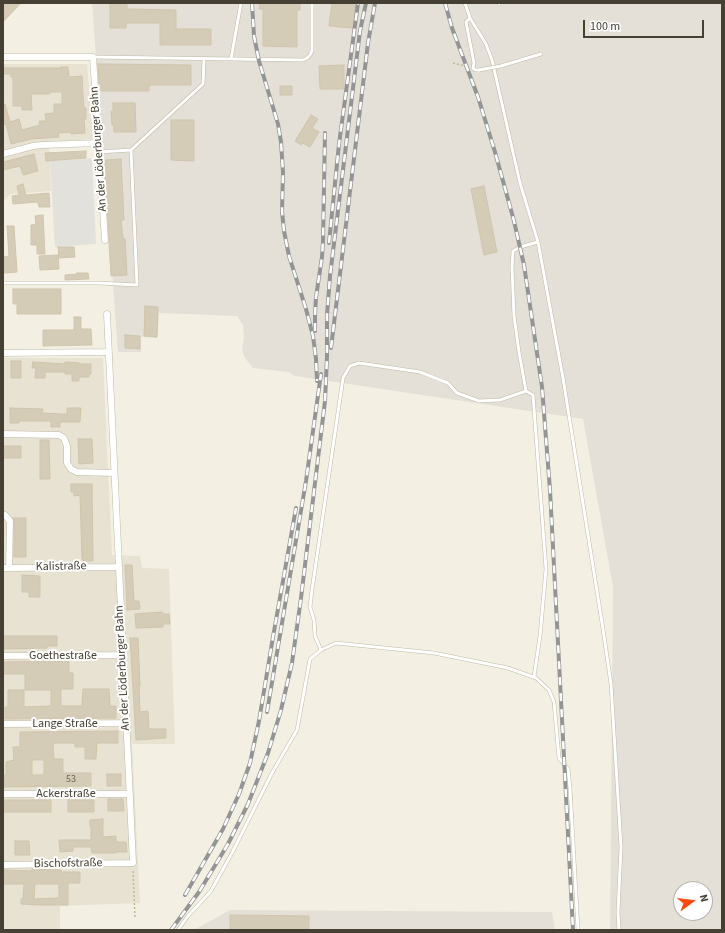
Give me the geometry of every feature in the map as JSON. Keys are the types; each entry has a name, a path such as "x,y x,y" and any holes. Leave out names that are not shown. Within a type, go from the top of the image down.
{"street":[{"path":"3,57 93,58"},
{"name":"An der Löderburger Bahn","path":"93,58 105,240"},
{"path":"3,154 33,146 99,143"},
{"name":"An der Löderburger Bahn","path":"107,314 133,863"},
{"path":"3,353 108,352"},
{"path":"3,434 59,435 64,438 67,446 67,463 71,469 77,472 114,473"},
{"path":"3,515 5,515 10,521 6,568"},
{"name":"Kalistraße","path":"6,568 118,567"},
{"name":"Goethestraße","path":"3,656 123,655"},
{"name":"Lange Straße","path":"3,724 126,723"},
{"name":"Ackerstraße","path":"3,794 130,794"},
{"name":"Bischofstraße","path":"3,865 133,863"}],"lane":[{"path":"231,59 241,3"},
{"path":"93,58 303,60 310,55 312,51 312,3"},
{"path":"465,3 470,18 486,44 492,60 520,183 538,242 564,378 611,684 621,847 618,912 620,930"},
{"path":"470,18 466,22 474,63 473,68 475,70 501,66 541,54"},
{"path":"99,152 131,150 203,84 204,59"},
{"path":"3,283 90,283 137,285 131,150"},
{"path":"526,391 514,316 512,267 513,251 520,247 538,242"},
{"path":"321,650 315,636 314,620 310,607 343,378 350,366 359,364 420,372 448,383 457,393 479,401 500,400 526,391 533,395 546,569 540,636 534,677"},
{"path":"178,930 188,916 211,891 232,853 272,773 297,730 310,659 321,650 336,643 434,653 508,668 536,678 549,690 554,702 560,758 568,769 578,930"}],"path":[{"path":"453,63 473,68"},
{"path":"133,863 135,917"}],"shaded area":[{"path":"92,3 722,3 722,930 610,930 613,587 583,419 295,376 288,372 253,368 245,358 242,350 244,337 243,325 237,316 159,313 157,338 141,337 141,352 118,352"},
{"path":"3,64 87,64 93,139 49,142 51,191 11,194 3,201"},
{"path":"92,158 96,244 55,247 50,161"},
{"path":"3,306 4,358 103,358 112,555 140,556 142,568 169,569 175,744 132,744 140,903 60,906 60,930 3,930"},
{"path":"230,910 552,912 555,930 194,930"}],"building":[{"path":"3,3 21,3 3,22"},
{"path":"110,3 127,3 127,9 176,10 176,29 211,29 211,45 160,45 160,23 126,23 126,28 110,28"},
{"path":"260,3 300,3 300,10 297,10 297,47 263,46 263,9 259,9"},
{"path":"332,3 356,3 353,28 329,26"},
{"path":"98,64 191,65 191,85 149,85 149,91 101,91 101,84 99,84"},
{"path":"344,65 344,89 320,89 319,66"},
{"path":"68,67 69,77 82,76 84,108 86,108 86,119 84,119 85,133 58,133 59,137 32,139 11,144 6,124 3,125 3,104 5,104 10,122 19,119 22,130 40,125 39,121 46,121 45,114 54,113 54,104 62,104 62,92 50,92 50,94 31,94 32,110 22,110 22,106 13,106 13,77 11,77 11,74 3,74 3,68"},
{"path":"280,86 292,86 292,95 280,95"},
{"path":"113,103 135,103 136,132 114,132 111,111 113,111"},
{"path":"311,115 318,119 312,128 319,132 310,147 303,143 301,145 295,141"},
{"path":"171,120 194,120 194,161 171,160"},
{"path":"86,151 86,158 46,161 45,153"},
{"path":"34,154 38,171 23,175 20,166 3,170 3,162"},
{"path":"121,159 124,220 121,220 123,239 125,239 127,275 111,276 105,160"},
{"path":"23,184 26,195 49,193 50,207 39,207 38,202 13,204 12,196 19,195 17,186"},
{"path":"484,186 497,252 484,255 471,189"},
{"path":"43,215 45,254 37,254 37,245 31,245 31,225 36,224 35,216"},
{"path":"7,226 14,226 17,272 4,273 3,257 9,256"},
{"path":"58,247 74,247 75,257 59,258"},
{"path":"58,255 59,269 40,270 39,256"},
{"path":"88,273 89,279 65,280 65,275"},
{"path":"13,289 61,289 61,314 17,314 17,304 13,304"},
{"path":"145,306 158,307 157,337 144,336"},
{"path":"74,317 81,317 81,329 91,329 92,345 43,346 43,330 74,330"},
{"path":"125,335 140,336 140,349 125,348"},
{"path":"11,361 21,361 21,378 11,378"},
{"path":"33,362 91,364 91,374 89,374 89,377 79,377 79,381 72,381 72,374 65,374 65,372 45,372 45,378 35,378 36,368 32,368"},
{"path":"10,408 43,409 42,413 67,414 67,408 81,408 80,422 60,422 60,427 51,427 51,421 19,421 19,423 10,423"},
{"path":"78,439 92,439 93,463 79,464"},
{"path":"40,440 49,440 50,479 40,479"},
{"path":"3,446 21,446 21,458 3,458"},
{"path":"71,484 92,484 93,561 83,561 82,559 80,495 74,496 74,492 71,492"},
{"path":"13,518 26,518 26,557 14,557"},
{"path":"125,565 132,565 134,601 139,601 140,609 127,610"},
{"path":"22,575 40,576 40,597 29,597 29,592 22,592"},
{"path":"162,612 163,614 169,614 170,624 163,624 163,627 136,628 135,614"},
{"path":"3,636 57,636 57,646 47,646 47,648 3,649"},
{"path":"130,638 138,638 140,712 148,711 149,729 166,729 166,738 136,740"},
{"path":"69,661 69,673 73,673 73,689 61,689 61,706 82,706 83,689 109,689 110,706 116,706 116,718 5,719 5,707 8,707 8,690 24,690 24,707 51,706 51,690 25,690 25,674 3,674 3,662"},
{"path":"118,731 118,743 97,743 96,759 85,759 85,747 75,747 75,743 53,743 54,759 63,759 63,773 91,773 91,786 3,787 3,775 6,775 6,762 14,760 13,747 20,747 20,732","holes":["32,760 44,760 44,775 32,775"]},
{"path":"107,774 121,774 121,786 107,786"},
{"path":"108,799 123,799 124,811 108,811"},
{"path":"3,800 51,800 51,812 3,812"},
{"path":"68,800 94,800 94,812 68,812"},
{"path":"103,819 103,837 116,836 116,842 126,842 127,852 92,853 91,847 73,847 73,851 60,852 59,840 91,840 90,820"},
{"path":"15,841 29,841 30,855 15,855"},
{"path":"32,869 80,872 80,883 68,883 68,905 21,904 21,899 23,899 24,884 3,884 3,870 32,871","holes":["35,884 59,884 59,898 34,899"]},
{"path":"230,915 309,916 309,930 230,930"}],"railway":[{"path":"252,3 254,36 259,61 278,124 281,142 283,172 282,211 284,231 289,256 313,336 317,381"},
{"path":"329,243 339,144 358,3"},
{"path":"171,930 199,892 228,844 248,804 268,753 281,710 292,663 325,401 327,315 330,276 360,31 366,3"},
{"path":"331,348 368,43 375,3"},
{"path":"445,3 452,28 478,97 514,221 524,265 542,387 550,490 573,930"},
{"path":"315,331 316,297 323,241 325,133"},
{"path":"267,712 306,481 321,374"},
{"path":"185,895 223,829 239,794 250,763 259,721 296,508"}]}
